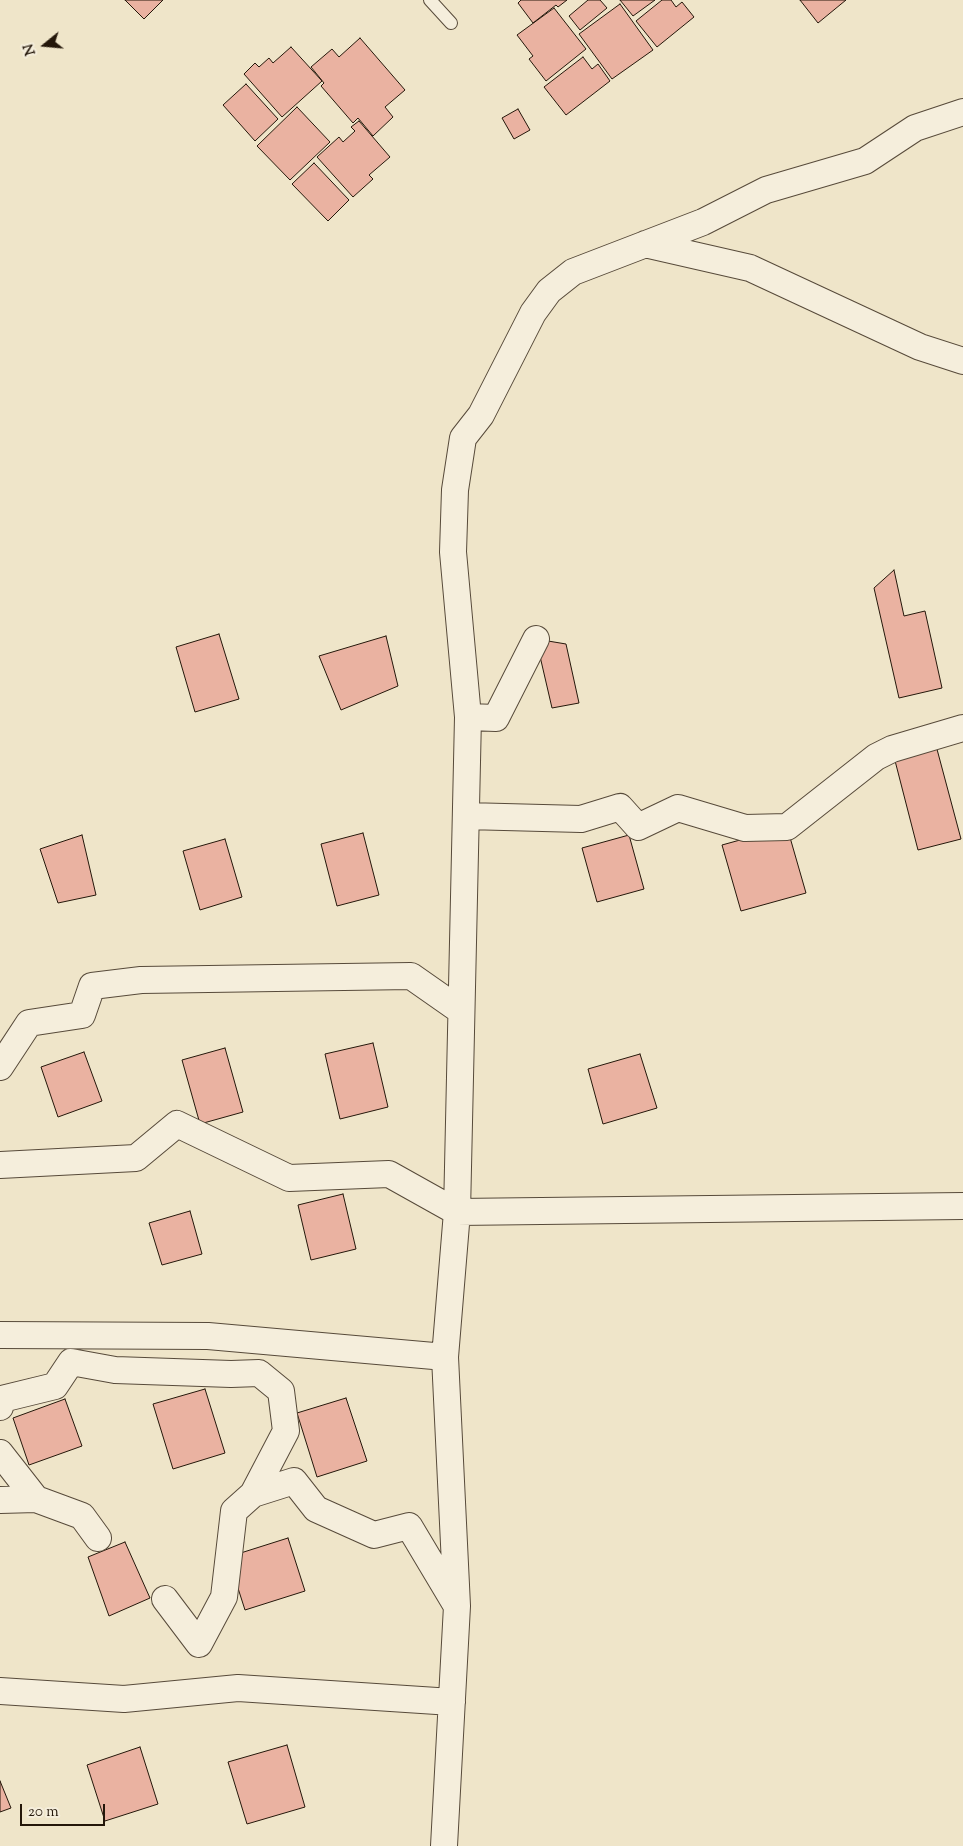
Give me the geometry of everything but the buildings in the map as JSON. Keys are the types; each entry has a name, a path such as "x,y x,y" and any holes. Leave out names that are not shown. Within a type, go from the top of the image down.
{"street":[{"path":"444,1846 457,1606 444,1357 457,1212 466,816 468,717 453,552 455,490 463,438 481,415 533,313 549,291 573,272 703,222 766,190 865,161 915,128 963,112"},
{"path":"645,244 750,268 920,347 963,361"},
{"path":"468,717 496,718 536,639"},
{"path":"466,816 581,818 620,806 638,827 678,808 745,828 787,827 876,757 892,749 963,728"},
{"path":"0,1066 29,1023 82,1015 92,986 141,980 411,976 461,1011"},
{"path":"0,1165 136,1158 177,1124 288,1178 388,1174 457,1212 963,1206"},
{"path":"0,1335 208,1336 444,1357"},
{"path":"0,1407 2,1399 55,1386 71,1362 115,1370 231,1374 259,1373 281,1391 286,1431 253,1494 234,1511 224,1597 199,1644 165,1598"},
{"path":"0,1453 36,1499"},
{"path":"253,1494 294,1481 316,1509 374,1535 409,1526 457,1606"},
{"path":"0,1500 36,1499 82,1516 98,1538"},
{"path":"0,1691 124,1699 238,1688 452,1702"}],"lane":[{"path":"430,0 450,23"}]}
